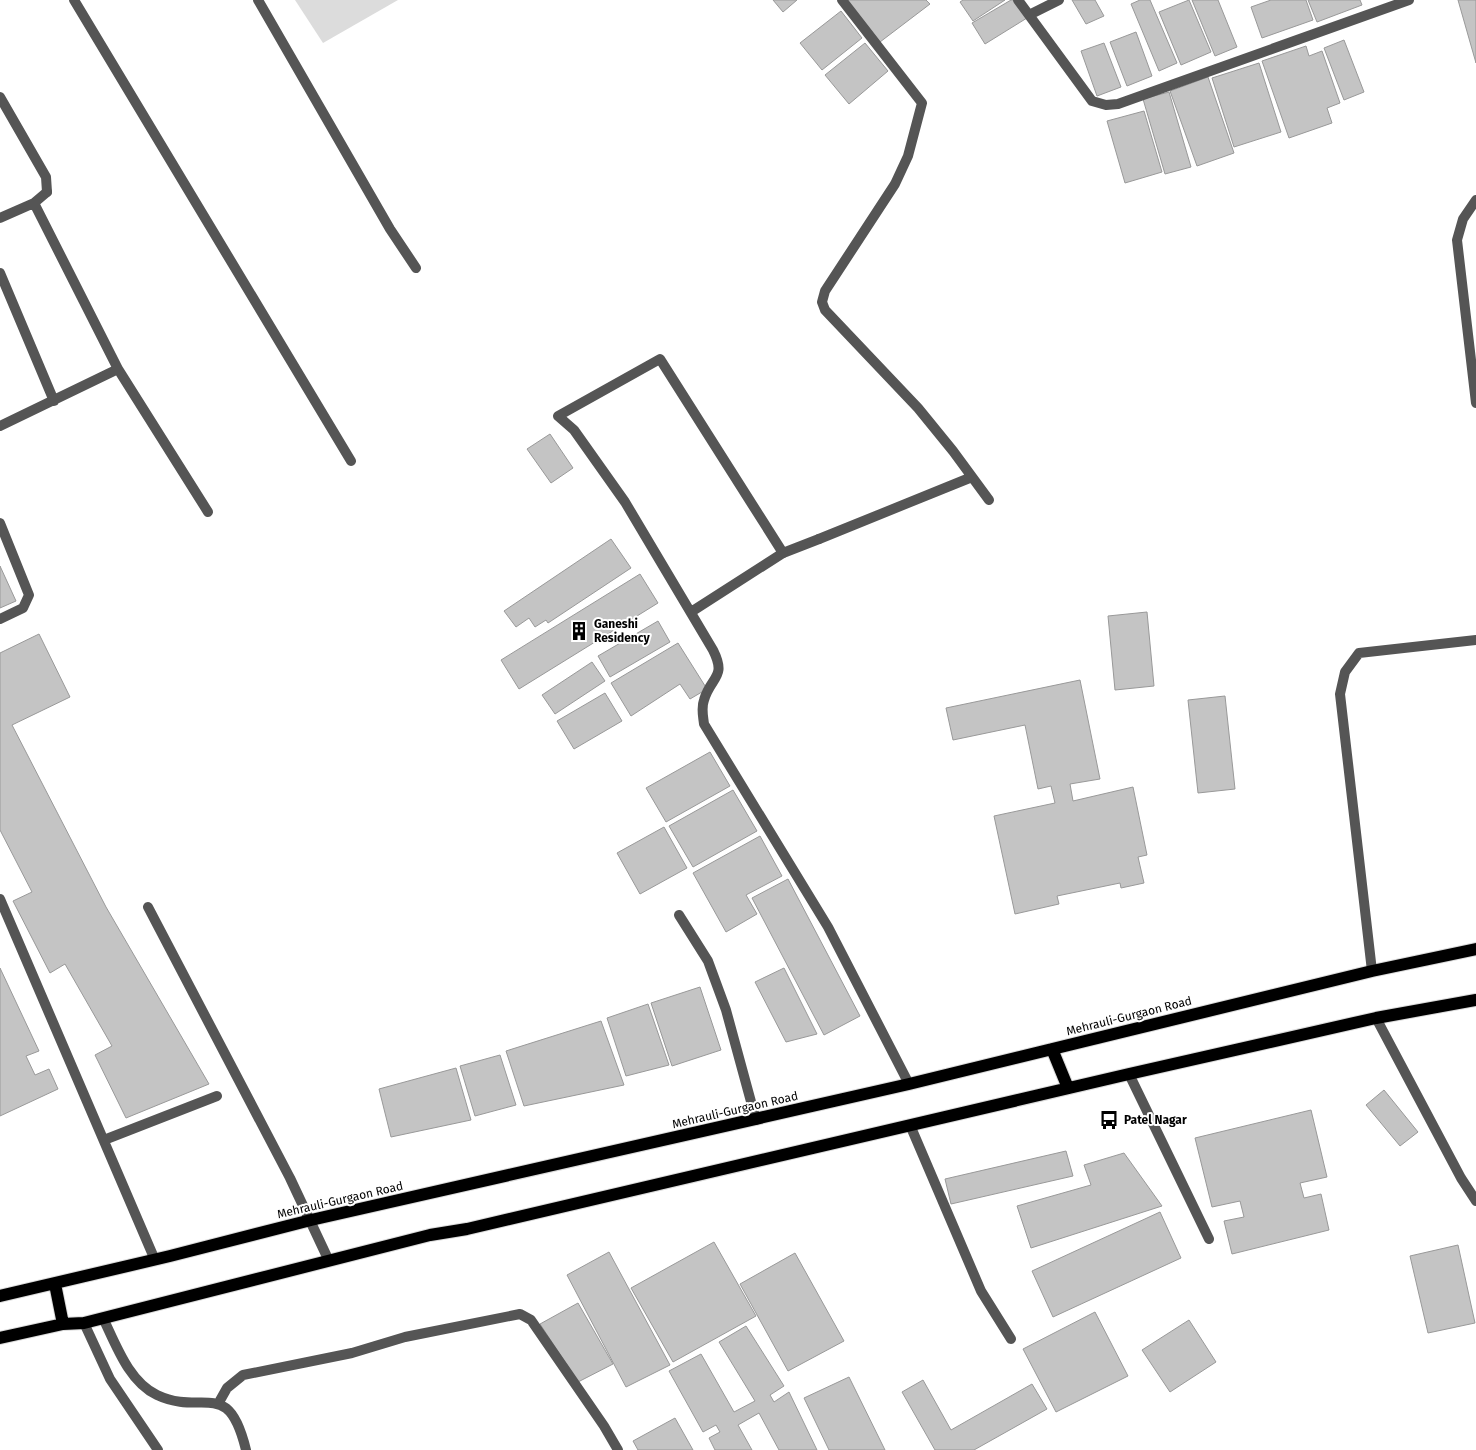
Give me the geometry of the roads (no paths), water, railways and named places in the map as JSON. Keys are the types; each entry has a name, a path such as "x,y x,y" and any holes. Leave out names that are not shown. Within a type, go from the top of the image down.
{"main road":[{"name":"Mehrauli-Gurgaon Road","path":"0,1296 156,1260 311,1220 756,1120 1372,971 1476,949"},
{"path":"0,1338 63,1324 84,1323 430,1235 467,1230 1129,1074 1376,1018 1476,1000"},
{"path":"1052,1049 1068,1088"},
{"path":"55,1284 63,1324"}],"street":[{"path":"74,0 351,461"},
{"path":"258,0 390,229 416,268"},
{"path":"842,0 922,103 908,156 895,184 825,292 822,302 825,310 918,408 989,500"},
{"path":"1018,0 1092,101 1106,105 1118,104 1409,0"},
{"path":"1029,15 1059,0"},
{"path":"0,97 46,177 47,192 34,203 0,218"},
{"path":"1476,200 1462,219 1457,240 1476,403"},
{"path":"34,203 118,369 208,512"},
{"path":"0,273 54,401"},
{"path":"783,553 660,359 558,416 574,430 626,502 720,663 718,676 704,698 702,710 704,724 828,927 909,1084"},
{"path":"0,426 118,369"},
{"path":"691,612 783,553 972,477"},
{"path":"0,523 29,595 23,608 0,618"},
{"path":"1372,971 1340,694 1345,672 1359,653 1476,640"},
{"path":"0,898 156,1260"},
{"path":"148,907 311,1220 329,1261"},
{"path":"679,915 708,961 726,1010 756,1120"},
{"path":"1376,1018 1461,1178 1476,1201"},
{"path":"1129,1074 1209,1238"},
{"path":"104,1140 217,1096"},
{"path":"910,1125 981,1291 1011,1339"},
{"path":"218,1404 227,1388 243,1375 352,1354 405,1337 520,1314 531,1320 604,1426 618,1450"},
{"path":"103,1318 120,1355 143,1386 157,1395 174,1400 218,1404 234,1415 246,1450"},
{"path":"84,1323 110,1379 158,1450"}],"place":[{"name":"Ganeshi Residency","path":"579,631"},
{"name":"Patel Nagar","path":"1109,1120"}]}
